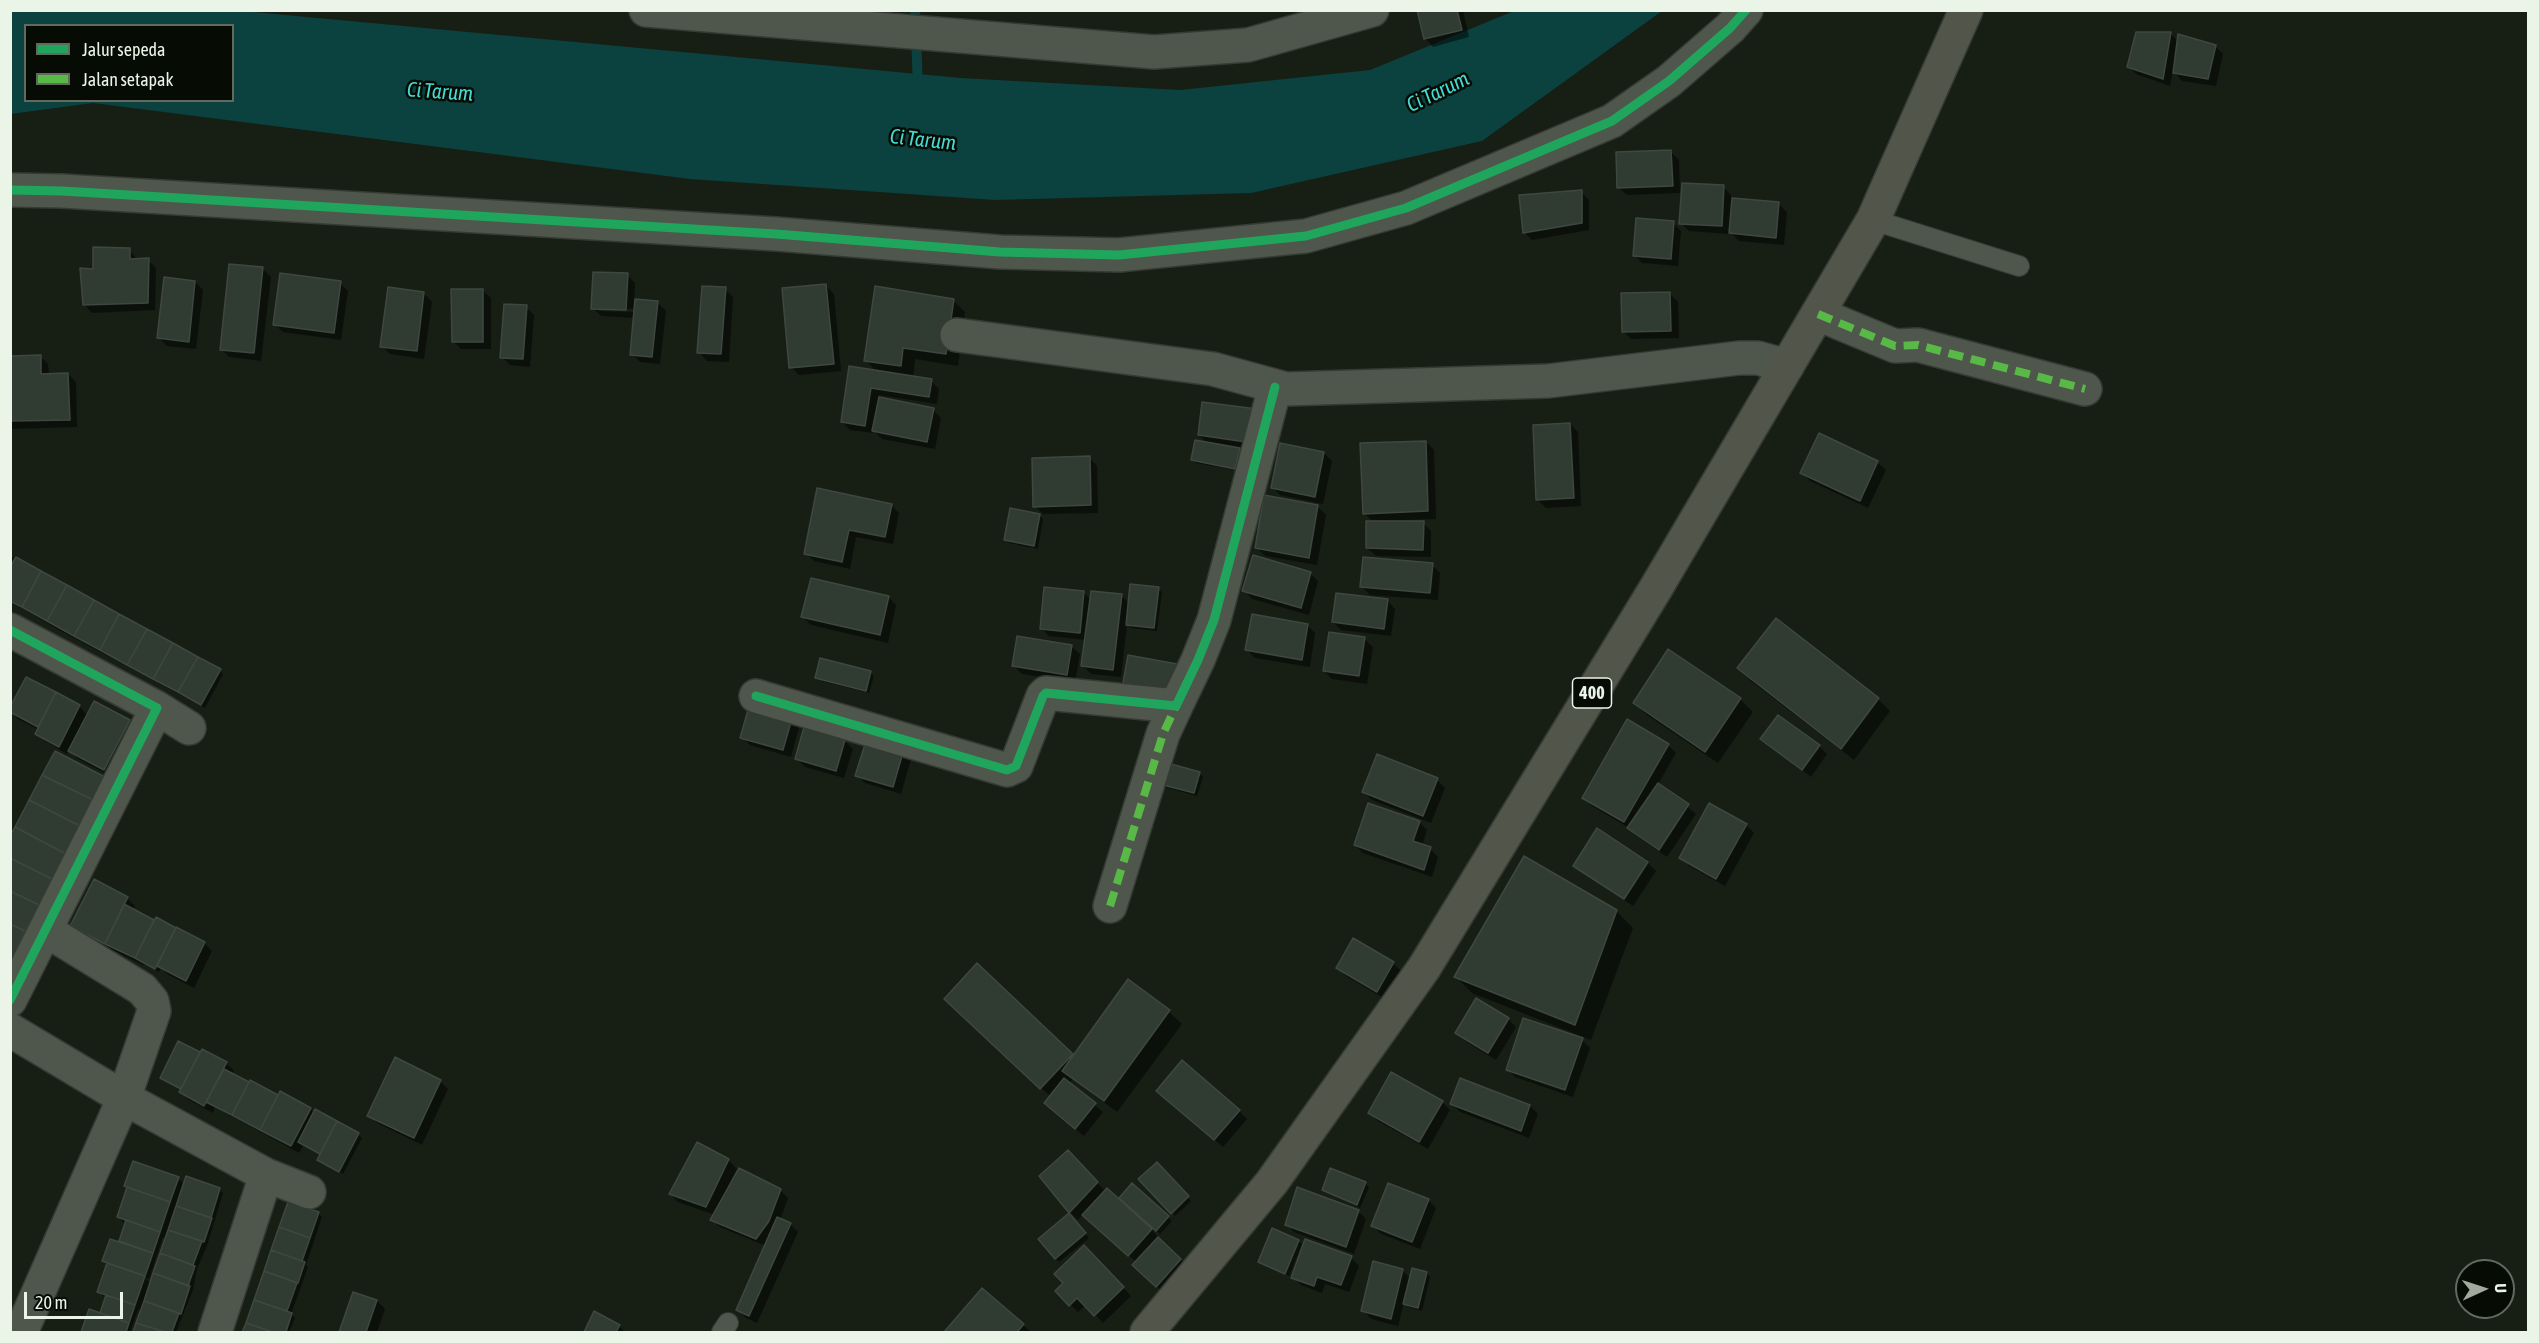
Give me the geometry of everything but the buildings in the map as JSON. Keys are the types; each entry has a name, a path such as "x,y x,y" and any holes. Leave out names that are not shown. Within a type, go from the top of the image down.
{"main road":[{"name":"400","path":"1147,1332 1272,1182 1424,968 1656,588 1873,220 1966,10"}],"street":[{"path":"646,10 1154,52 1248,45 1372,10"},
{"path":"10,190 62,191 776,234 1000,252 1119,255 1154,252 1306,236 1406,208 1612,121 1669,81 1730,28 1746,10"},
{"path":"1818,314 1895,346 1918,345 2085,389"},
{"path":"957,334 1213,369 1275,387 1306,389 1548,381 1739,358 1758,358 1787,366"},
{"path":"1110,906 1163,734 1214,620 1275,387"},
{"path":"10,630 157,708 189,728"},
{"path":"756,696 1007,770 1016,766 1046,693 1176,706"},
{"path":"10,1000 47,932 157,708"},
{"path":"21,1332 124,1098 154,1011 152,1001 142,988 47,932"},
{"path":"10,1030 124,1098 266,1175 309,1192"},
{"path":"215,1332 266,1175"}],"lane":[{"path":"1873,220 2019,266"}],"water":[{"name":"Ci Tarum","path":"10,11 243,11 961,78 1180,90 1370,70 1514,11 1662,11 1482,141 1251,193 995,200 690,179 93,103 11,114"}],"waterway":[{"path":"915,10 918,88"}],"marked path":[{"path":"1818,314 1895,346 1918,345 2085,389"},
{"path":"1110,906 1163,734 1176,706"}],"cycle path":[{"path":"10,190 62,191 776,234 1000,252 1119,255 1306,236 1406,208 1612,121 1669,81 1730,28 1746,10"},
{"path":"756,696 1007,770 1016,766 1046,693 1176,706 1214,620 1275,387"},
{"path":"10,630 157,708 10,1000"}]}
